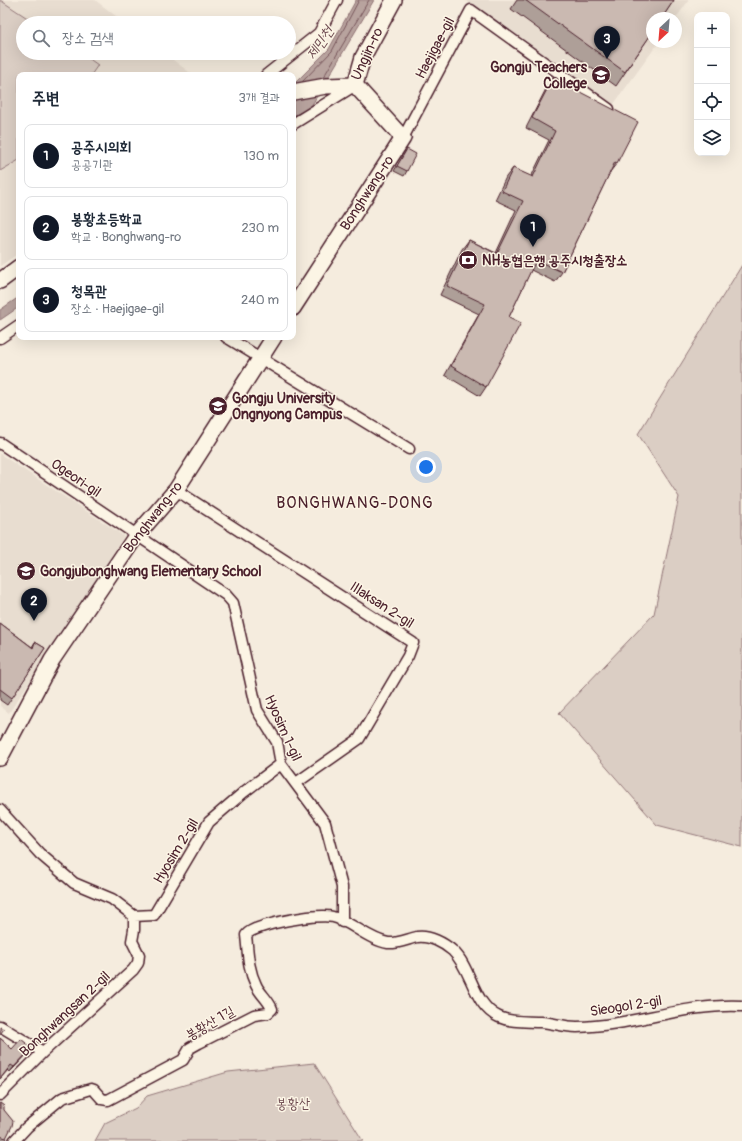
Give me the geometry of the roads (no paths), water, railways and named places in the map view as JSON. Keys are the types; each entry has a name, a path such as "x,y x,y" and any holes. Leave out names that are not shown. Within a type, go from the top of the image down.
{"main road":[{"name":"Ungjin-ro","path":"296,91 326,86 355,85 363,57 394,0"},
{"path":"355,85 402,138"},
{"name":"Bonghwang-ro","path":"296,303 402,138"},
{"path":"0,281 16,269"},
{"name":"Bonghwang-ro","path":"0,758 52,660 136,536 176,490 272,340"}],"street":[{"path":"296,51 319,33 338,0"},
{"name":"Haejigae-gil","path":"402,138 471,10 617,115"},
{"path":"270,72 285,60"},
{"path":"296,122 355,85"},
{"path":"0,338 16,327"},
{"path":"231,340 409,449"},
{"name":"Ogeori-gil","path":"0,443 136,536"},
{"name":"Illaksan 2-gil","path":"176,490 413,643 408,656 359,738 296,783"},
{"name":"Hyosim 1-gil","path":"136,536 226,595 233,603 254,700 260,715 277,742 281,764 325,823 342,887 342,922"},
{"name":"Hyosim 2-gil","path":"134,916 154,915 209,822 244,792 281,764"},
{"path":"0,810 40,854 74,882 112,898 134,916"},
{"name":"Bonghwangsan 2-gil","path":"0,1095 43,1052 133,970 138,963 139,955 132,941 134,916"},
{"name":"봉황산 1길","path":"14,1141 27,1127 62,1098 91,1089 94,1090 102,1099 108,1100 183,1060 190,1048 199,1043 254,1015 268,1013 272,1009 270,1003 256,985 248,964 246,935 248,932 268,924 293,919 333,917 342,922"},
{"name":"Sieogol 2-gil","path":"342,922 388,943 419,937 438,940 453,952 486,1007 499,1017 517,1021 542,1022 576,1027 624,1022 720,1005 741,1005"},
{"path":"0,1026 43,1052"}],"water":[{"name":"제민천","path":"356,0 374,0 310,108 296,115 296,82 329,49"},
{"path":"16,299 16,309 0,320 0,310"}],"place":[{"name":"청목관","path":"607,59"},
{"name":"Gongju Teachers College","path":"601,75"},
{"name":"공주시의회","path":"533,247"},
{"name":"NH농협은행 공주시청출장소","path":"468,260"},
{"name":"Gongju University Ongnyong Campus","path":"218,406"},
{"name":"Gongjubonghwang Elementary School","path":"26,571"},
{"name":"봉황초등학교","path":"34,621"}],"district":[{"name":"BONGHWANG-DONG","path":"355,503"}],"park label":[{"name":"봉황산","path":"293,1103"}]}
